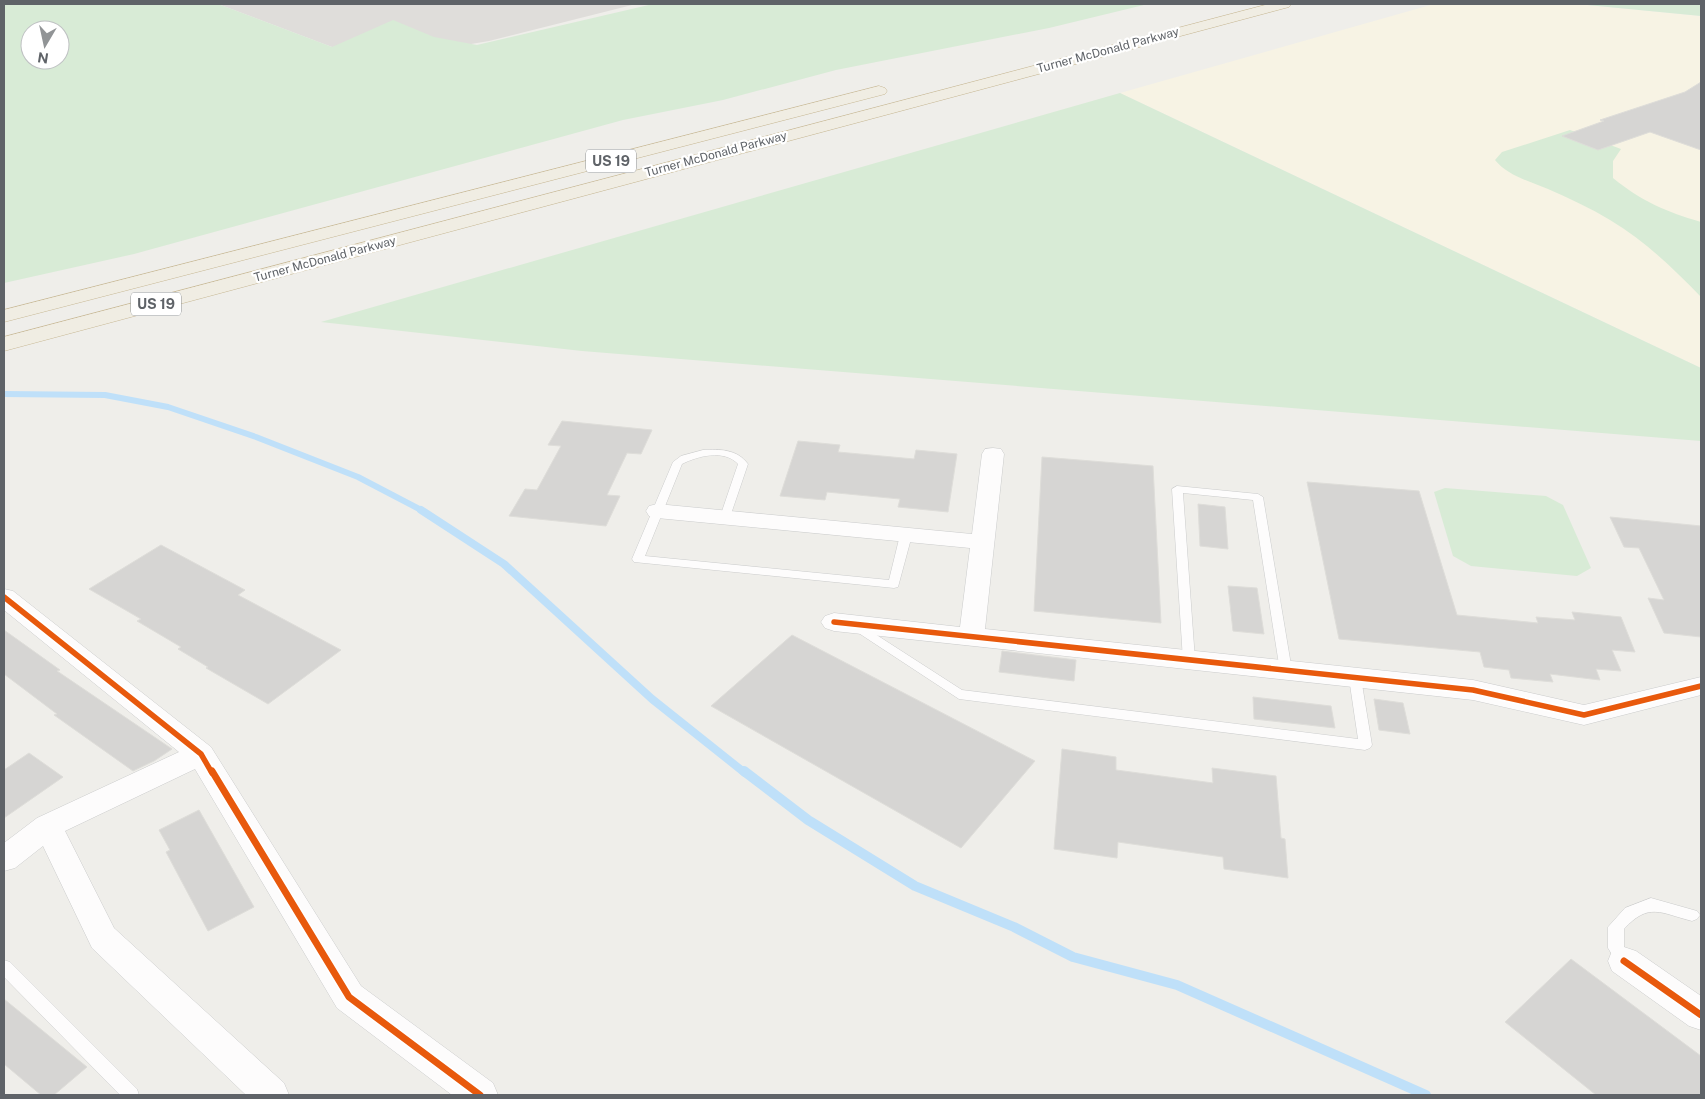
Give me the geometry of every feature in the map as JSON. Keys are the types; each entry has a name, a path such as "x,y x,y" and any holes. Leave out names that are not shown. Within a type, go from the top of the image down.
{"highway":[{"name":"Turner McDonald Parkway","path":"4,344 1284,4"},
{"name":"Turner McDonald Parkway","path":"4,316 891,88"},
{"path":"4,361 202,300 308,264"}],"street":[{"path":"971,637 993,454"},
{"path":"657,511 982,542"},
{"path":"4,597 202,754 349,997 480,1095"},
{"path":"844,623 1473,690 1584,715 1701,686"},
{"path":"4,859 48,826 202,754"},
{"path":"48,826 104,938 271,1095"},
{"path":"1624,961 1701,1015"}],"lane":[{"path":"725,517 743,464 740,459 730,454 696,453 682,459 678,462 638,559 894,584 906,535"},
{"path":"1189,660 1177,489 1258,497 1286,671"},
{"path":"844,623 959,694 1365,744 1355,678"},
{"path":"1624,961 1616,948 1616,927 1630,912 1650,904 1692,916"},
{"path":"4,967 131,1095"}],"shaded area":[{"path":"218,4 636,4 489,41 369,61"},
{"path":"1434,4 1577,4 1701,16 1701,368 1120,93"}],"green space":[{"path":"4,4 218,4 332,47 393,20 434,37 477,45 653,4 1148,4 1049,28 836,70 723,100 623,120 134,254 4,283"},
{"path":"1577,4 1701,4 1701,16"},
{"path":"1120,93 1701,368 1701,441 582,351 321,322"},
{"path":"1570,130 1621,149 1613,161 1613,178 1623,186 1655,205 1701,222 1701,297 1658,256 1623,228 1579,203 1512,174 1495,160 1502,152"},
{"path":"1445,488 1546,496 1563,505 1591,568 1577,576 1471,566 1453,556 1434,492"}],"building":[{"path":"1701,82 1701,150 1650,132 1598,150 1562,136 1604,121 1600,120 1685,92"},
{"path":"562,421 652,430 641,454 627,453 607,495 620,496 606,526 509,516 525,489 537,490 561,446 548,445"},
{"path":"798,441 840,445 838,452 914,459 916,450 957,454 948,512 898,507 900,499 827,492 825,500 780,496"},
{"path":"1042,457 1153,466 1161,623 1034,611"},
{"path":"1307,482 1419,491 1457,615 1538,623 1536,617 1575,620 1572,612 1621,617 1635,652 1612,650 1621,671 1596,669 1600,680 1550,674 1553,682 1511,678 1509,670 1484,667 1480,652 1339,639"},
{"path":"1198,504 1225,507 1228,549 1200,546"},
{"path":"1610,517 1701,526 1701,637 1664,633 1648,598 1664,600 1639,548 1624,547"},
{"path":"161,545 245,590 238,595 341,650 268,704 206,668 208,667 178,649 181,647 137,621 141,619 89,589"},
{"path":"1228,586 1257,588 1264,634 1233,631"},
{"path":"4,630 60,670 57,671 172,749 154,761 133,771 54,715 57,714 4,674"},
{"path":"792,635 1035,761 961,848 711,706"},
{"path":"1002,651 1076,660 1074,681 999,672"},
{"path":"1253,697 1331,706 1335,728 1254,719"},
{"path":"1374,699 1403,703 1410,734 1379,730"},
{"path":"1062,749 1116,757 1116,770 1213,783 1212,768 1276,776 1281,838 1285,839 1288,878 1224,869 1223,857 1118,842 1117,858 1054,849"},
{"path":"29,753 63,777 4,818 4,770"},
{"path":"199,810 254,907 208,931 166,852 170,850 159,830"},
{"path":"1571,959 1701,1056 1701,1095 1596,1095 1505,1022"},
{"path":"4,999 87,1067 54,1095 41,1095 4,1064"}],"waterway":[{"path":"4,394 105,395 168,407 256,437 358,477 423,511"},
{"path":"421,510 504,564 652,699 745,773"},
{"path":"744,771 808,820 915,886 1014,927 1073,957 1177,985 1426,1095"}],"cycle path":[{"path":"4,597 201,754 349,997 480,1095"},
{"path":"834,622 1473,690 1584,715 1701,686"},
{"path":"1624,961 1701,1015"}]}
